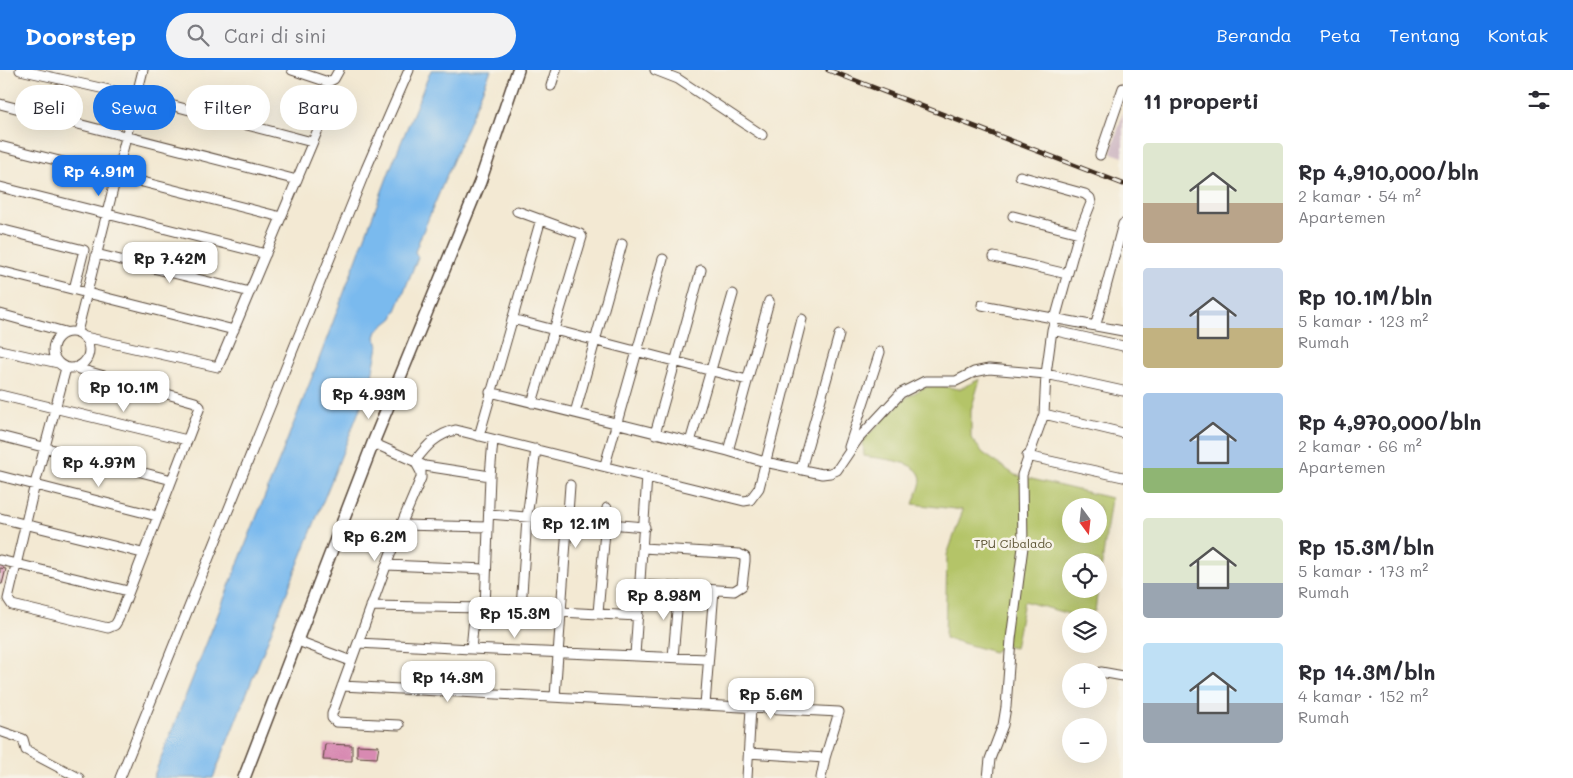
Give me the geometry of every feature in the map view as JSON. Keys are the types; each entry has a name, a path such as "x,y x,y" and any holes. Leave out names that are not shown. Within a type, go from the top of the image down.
{"street":[{"path":"20,70 93,86"},
{"path":"139,85 143,70"},
{"path":"292,70 328,82 334,79 338,70"},
{"path":"120,778 362,178 409,70"},
{"path":"244,778 374,443 480,182 518,70"},
{"path":"551,86 556,70"},
{"path":"655,70 678,79 762,135"},
{"path":"1100,155 1123,88"},
{"path":"0,104 297,180"},
{"path":"176,106 312,142"},
{"path":"77,332 127,130"},
{"path":"0,314 65,332 77,332 85,337 218,367 317,130"},
{"path":"0,146 281,217"},
{"path":"988,778 990,759 1003,725 1006,707 1011,639 1023,547 1022,475 1027,456 1044,414 1046,374 1055,318 1079,233 1091,203 1090,198 1085,194 1020,176"},
{"path":"0,187 266,254"},
{"path":"517,211 542,219 582,237 532,403"},
{"path":"1012,216 1079,233"},
{"path":"479,436 490,392 542,219"},
{"path":"1096,324 1123,224"},
{"path":"0,229 84,250 74,289"},
{"path":"575,413 622,244"},
{"path":"96,254 250,292"},
{"path":"994,257 1067,274"},
{"path":"605,466 663,259"},
{"path":"655,434 701,270"},
{"path":"0,271 234,330"},
{"path":"690,442 733,294"},
{"path":"728,451 769,302"},
{"path":"982,305 1123,330"},
{"path":"512,319 747,380"},
{"path":"415,461 432,441 447,432 456,430 744,501 754,498 757,494 802,319"},
{"path":"1052,330 1123,346"},
{"path":"0,350 62,366 76,368 198,403 200,410 115,625 108,628 10,603 8,596 34,484 55,408 62,366 52,349 54,342 65,332"},
{"path":"801,469 839,334"},
{"path":"76,368 89,355 88,343 85,337"},
{"path":"490,392 616,425 728,451 764,462 830,473 842,463 847,453 880,352"},
{"path":"847,453 901,393 924,381 956,382 974,372 989,369 1046,374 1123,391"},
{"path":"0,395 187,440"},
{"path":"1044,414 1123,433"},
{"path":"0,436 172,480"},
{"path":"485,608 493,440"},
{"path":"374,443 436,468 490,476"},
{"path":"521,609 526,518 536,449"},
{"path":"1027,456 1123,477"},
{"path":"399,725 334,721 332,714 401,525 421,478 421,472 415,461"},
{"path":"0,476 157,516"},
{"path":"635,655 647,476"},
{"path":"555,696 570,485"},
{"path":"598,613 607,508"},
{"path":"489,514 645,528"},
{"path":"0,518 142,553"},
{"path":"401,525 488,527"},
{"path":"641,585 734,591 740,588 745,561 743,555 643,548"},
{"path":"0,560 128,591"},
{"path":"386,565 486,569"},
{"path":"673,657 679,587"},
{"path":"704,705 714,590"},
{"path":"371,606 521,609 638,616"},
{"path":"472,649 475,608"},
{"path":"298,641 351,661"},
{"path":"358,644 635,655 707,660"},
{"path":"1107,673 1123,676"},
{"path":"342,686 839,712 824,758 821,778"},
{"path":"748,778 751,708"},
{"path":"0,731 23,739 26,750 79,778"},
{"path":"749,753 824,758"}],"shaded area":[{"path":"1123,112 1123,157 1111,153"}],"green space":[{"name":"TPU Cibalado","path":"980,379 971,410 971,438 983,453 1015,475 1111,498 1108,520 1108,498 1062,498 1062,543 1105,543 1104,553 1062,553 1062,598 1097,598 1095,608 1062,608 1062,612 1024,601 1015,648 1003,646 994,652 945,638 947,555 963,510 913,504 921,481 915,469 899,462 864,456 863,440 904,399 923,388 935,385 959,389"}],"water":[{"path":"431,70 491,70 419,241 415,252 418,257 393,318 377,331 375,337 378,346 371,381 213,778 153,778 318,362 391,167"}],"building":[{"path":"0,568 6,569 2,584 0,584"},
{"path":"325,744 352,745 352,761 323,760"},
{"path":"357,745 379,746 377,758 357,757"}],"railway":[{"path":"828,70 1123,184"}]}
